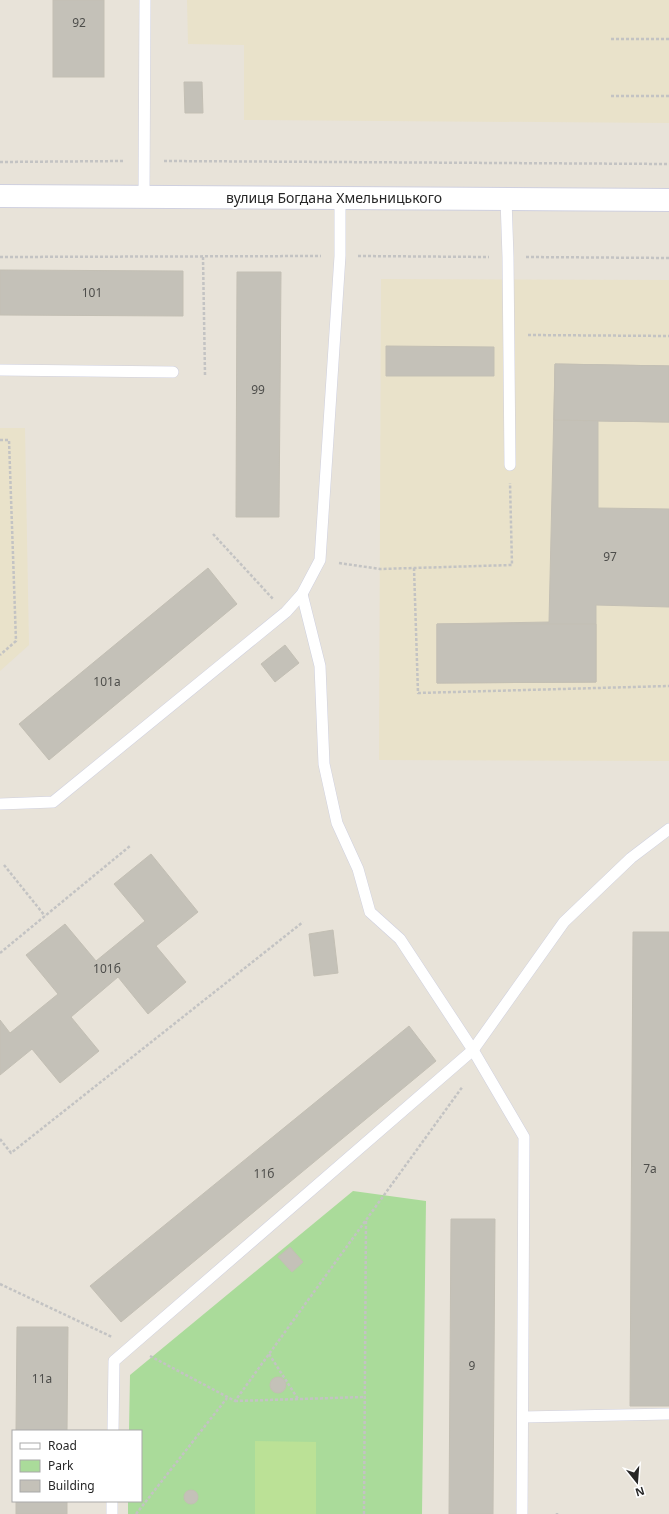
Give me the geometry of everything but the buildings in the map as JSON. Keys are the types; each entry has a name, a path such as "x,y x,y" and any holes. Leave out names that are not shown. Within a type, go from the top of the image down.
{"street":[{"name":"вулиця Богдана Хмельницького","path":"0,196 669,200"}],"lane":[{"path":"144,197 145,0"},
{"path":"0,804 53,802 286,612 302,594 320,560 340,256 340,198"},
{"path":"506,199 510,465"},
{"path":"0,370 173,372"},
{"path":"302,594 320,666 324,764 337,823 358,869 370,912 400,939 473,1050 524,1138 522,1514"},
{"path":"113,1430 114,1361 473,1050 564,922 631,858 669,829"},
{"path":"523,1418 669,1414"},
{"path":"112,1502 112,1514"}],"path":[{"path":"611,39 669,39"},
{"path":"610,96 669,96"},
{"path":"0,162 144,161 669,164"},
{"path":"203,257 205,375"},
{"path":"509,334 669,336"},
{"path":"0,440 10,440 16,641 0,655"},
{"path":"320,560 380,569 512,565 510,465"},
{"path":"213,534 286,612"},
{"path":"414,568 418,693 669,686"},
{"path":"0,953 130,846"},
{"path":"4,865 45,916"},
{"path":"0,1139 11,1153 303,922"},
{"path":"235,1401 480,1062"},
{"path":"364,1514 366,1220"},
{"path":"0,1284 131,1346 235,1401 365,1396"},
{"path":"269,1354 298,1399"},
{"path":"136,1514 227,1398"}],"shaded area":[{"path":"187,0 669,0 669,123 244,120 244,45 188,44"},
{"path":"381,279 669,280 669,761 379,760"},
{"path":"0,428 25,428 29,645 0,671"}],"green space":[{"path":"353,1191 426,1201 422,1514 128,1514 128,1502 142,1502 142,1430 129,1430 130,1375"},
{"path":"255,1441 316,1442 316,1514 255,1514"}]}
